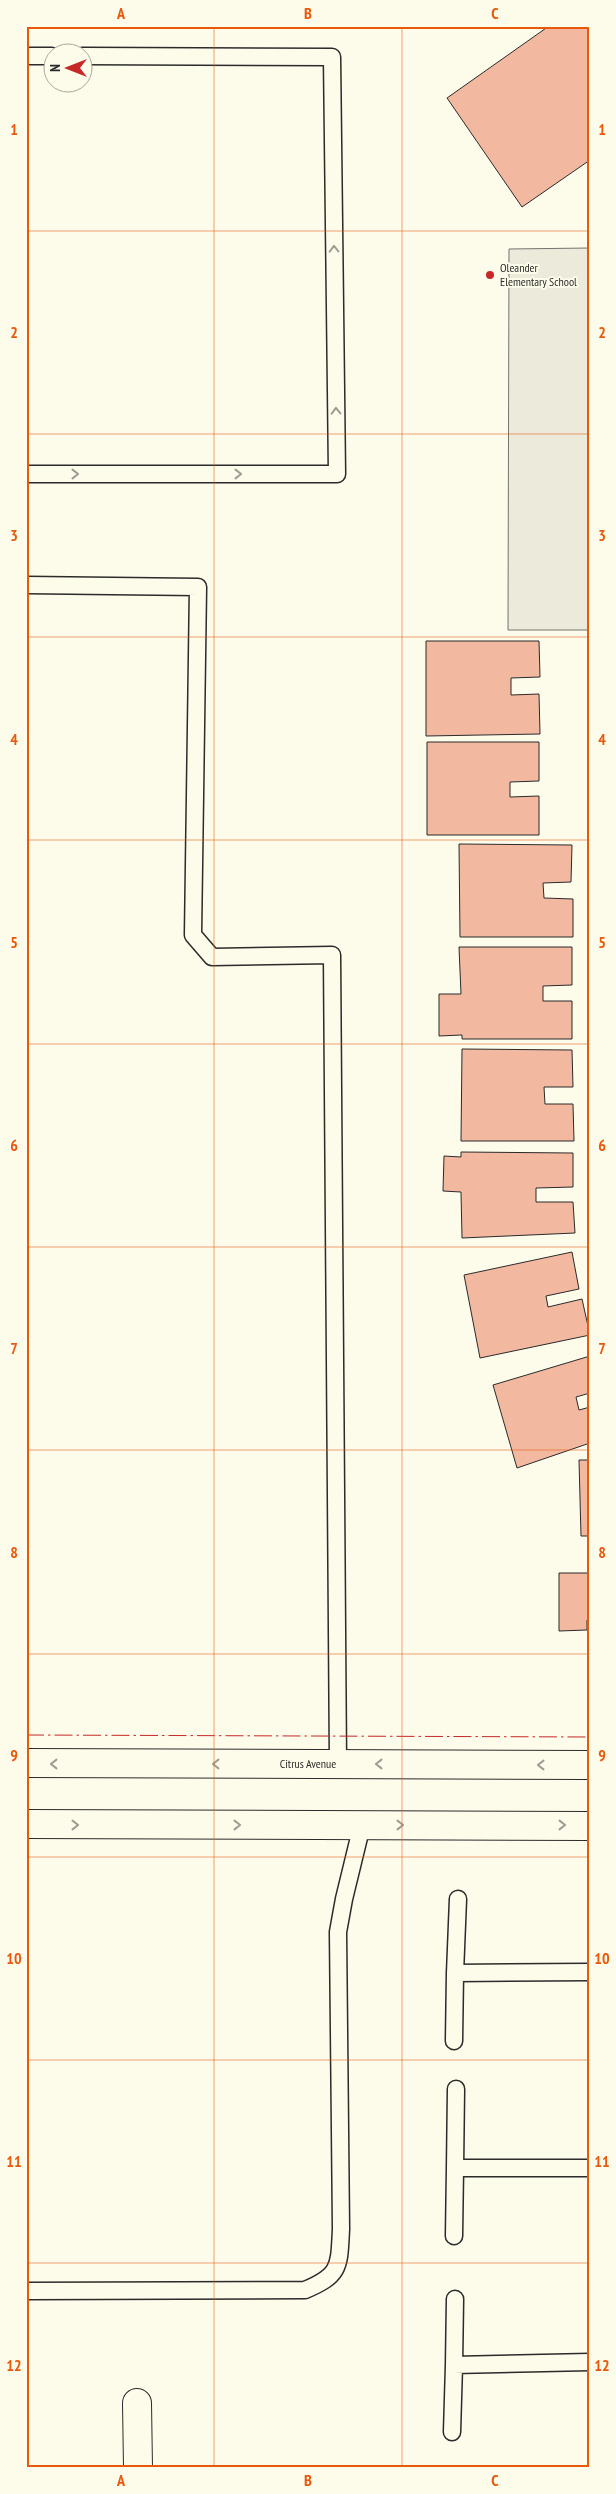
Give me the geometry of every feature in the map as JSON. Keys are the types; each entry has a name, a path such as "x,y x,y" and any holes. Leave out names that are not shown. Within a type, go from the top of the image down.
{"main road":[{"name":"Citrus Avenue","path":"26,1764 590,1765"},
{"path":"26,1824 590,1826"},
{"path":"137,2403 138,2468"}],"lane":[{"path":"26,56 42,56"},
{"path":"26,474 337,474 332,57 92,56"},
{"path":"26,585 198,587 192,935 212,957 332,955 338,1764"},
{"path":"26,2291 305,2290 333,2275 340,2253 341,2229 338,1932 362,1825"},
{"path":"454,2041 458,1899"},
{"path":"455,1973 590,1972"},
{"path":"454,2236 456,2089"},
{"path":"455,2168 590,2168"},
{"path":"452,2432 455,2299"},
{"path":"454,2365 590,2362"}],"shaded area":[{"path":"590,248 590,630 508,630 509,249"}],"building":[{"path":"549,26 590,26 590,160 522,207 447,98"},
{"path":"426,641 539,641 540,677 511,678 511,695 539,694 540,734 426,736"},
{"path":"427,742 539,742 539,781 510,782 510,797 539,796 539,835 427,835"},
{"path":"459,844 572,845 571,882 543,883 544,898 573,899 573,937 460,937"},
{"path":"459,947 572,947 572,985 543,986 543,1001 572,1001 572,1039 462,1039 462,1035 439,1036 439,994 461,994"},
{"path":"462,1049 572,1050 573,1087 544,1087 545,1104 573,1104 574,1141 461,1141"},
{"path":"461,1152 573,1153 573,1187 536,1188 536,1202 573,1202 575,1233 462,1238 461,1192 443,1191 444,1156 461,1157"},
{"path":"572,1252 579,1289 546,1296 548,1307 582,1299 590,1335 480,1358 464,1275"},
{"path":"590,1356 590,1393 576,1397 579,1410 590,1407 590,1443 517,1468 493,1385"},
{"path":"579,1460 590,1460 590,1536 581,1536"},
{"path":"559,1573 590,1573 590,1620 587,1620 587,1630 559,1631"}],"power":[{"path":"26,1735 590,1737"}],"place":[{"name":"Oleander Elementary School","path":"490,275"}]}
